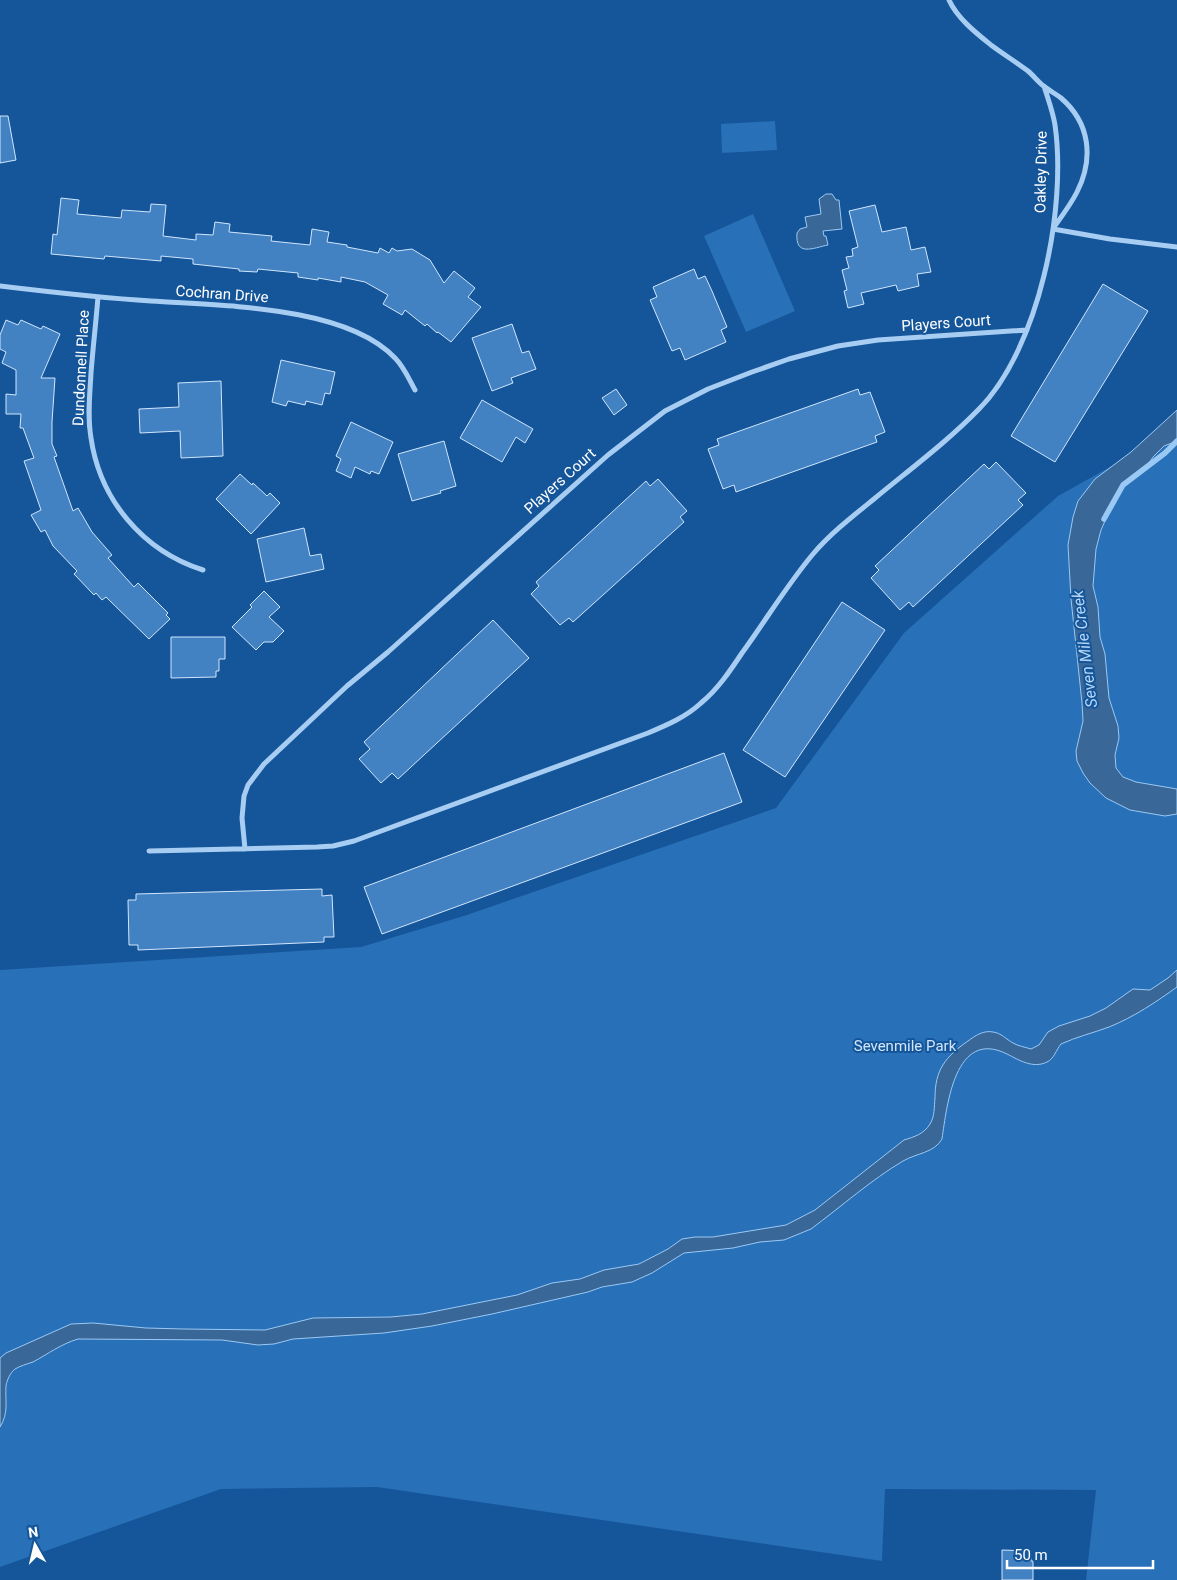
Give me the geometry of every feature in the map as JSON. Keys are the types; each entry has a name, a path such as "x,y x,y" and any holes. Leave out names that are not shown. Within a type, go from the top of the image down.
{"street":[{"name":"Oakley Drive","path":"950,0 963,19 979,35 1030,72 1044,86 1060,97 1075,112 1086,135 1088,155 1084,173 1077,192 1052,230"},
{"name":"Oakley Drive","path":"1044,86 1054,124 1056,142 1056,194 1052,230"},
{"name":"Oakley Drive","path":"1052,230 1177,247"},
{"path":"149,852 333,846 363,838 648,733 700,705 722,682 814,552 853,516 920,461 980,408 996,389 1011,365 1027,330 1038,299 1052,230"},
{"name":"Cochran Drive","path":"0,286 268,310 324,321 357,333 394,356 402,366 414,390"},
{"name":"Dundonnell Place","path":"98,296 89,422 93,450 102,476 120,509 154,546 175,560 203,570"},
{"name":"Players Court","path":"245,848 242,818 244,796 248,784 264,764 347,686 395,646 608,455 665,411 708,389 752,372 789,359 838,346 878,340 1027,330"}],"green space":[{"path":"775,121 777,150 722,153 721,124"},
{"path":"753,214 795,311 746,332 704,236"},
{"name":"Sevenmile Park","path":"1177,421 1177,1580 1086,1580 1096,1490 885,1489 882,1561 377,1487 221,1489 0,1567 0,970 361,947 467,915 776,808 904,633 1058,496 1160,439"}],"water":[{"path":"826,194 832,194 836,200 839,200 842,229 823,231 828,245 811,249 802,248 797,241 797,233 800,229 807,227 805,217 821,214 819,199"},
{"path":"1177,410 1177,441 1164,446 1144,470 1119,489 1101,530 1096,549 1093,586 1098,607 1100,637 1105,654 1109,698 1118,726 1119,738 1115,755 1116,768 1123,777 1136,782 1177,789 1177,814 1165,816 1130,810 1106,798 1090,783 1077,761 1076,751 1083,721 1071,599 1068,545 1078,501 1095,479 1131,452"},
{"path":"1177,970 1177,987 1169,993 1127,1019 1061,1044 1053,1057 1047,1062 1037,1065 1031,1064 989,1049 976,1052 965,1061 957,1074 951,1090 942,1139 939,1144 891,1168 811,1229 784,1240 684,1253 652,1273 632,1282 602,1287 588,1292 492,1314 384,1333 293,1339 274,1344 258,1345 222,1340 78,1339 13,1371 6,1384 6,1412 0,1427 0,1358 6,1353 71,1324 93,1323 146,1328 265,1330 313,1318 391,1317 422,1314 517,1295 552,1283 580,1279 604,1270 639,1264 668,1249 682,1239 713,1237 786,1225 815,1210 904,1140 925,1130 933,1118 935,1088 939,1072 947,1059 973,1037 993,1032 1015,1044 1031,1049 1039,1045 1048,1032 1059,1026 1090,1016 1106,1008 1133,989 1150,990"}],"building":[{"path":"0,116 8,116 16,160 0,163"},
{"path":"61,198 79,200 77,214 121,218 122,210 150,212 151,204 166,205 163,236 196,240 196,234 213,235 215,222 230,224 229,232 272,236 271,241 310,245 312,229 329,232 327,242 347,245 347,247 378,253 380,248 389,253 392,248 397,251 412,249 430,260 444,283 454,271 475,288 468,297 481,307 451,342 427,324 425,326 405,310 402,315 383,304 388,295 365,282 341,277 341,282 318,278 318,280 298,277 298,273 258,269 257,272 239,271 239,269 193,264 193,259 161,256 161,261 105,256 104,259 51,254 53,234 57,235"},
{"path":"875,205 882,232 906,227 911,250 925,247 931,272 917,274 919,286 898,291 896,285 861,293 864,304 848,308 844,291 847,290 842,270 849,268 846,257 853,256 852,249 858,247 849,211"},
{"path":"694,269 698,279 705,276 712,291 727,327 721,330 726,342 685,360 680,348 672,351 650,300 657,297 653,287"},
{"path":"1103,284 1148,311 1055,462 1011,436"},
{"path":"6,320 18,325 21,320 41,329 43,326 60,334 41,378 55,378 52,444 57,456 54,457 73,511 78,508 92,532 112,555 108,558 134,587 138,583 168,613 166,615 170,619 149,639 106,597 102,600 96,593 94,595 74,574 77,571 53,546 45,530 41,532 31,515 41,510 24,461 34,458 23,428 20,428 21,414 6,414 6,394 16,395 16,370 2,363 6,352 0,349 0,335"},
{"path":"512,324 522,353 529,351 536,369 511,378 513,383 492,391 472,338"},
{"path":"281,360 335,372 330,394 325,393 322,405 306,401 305,405 288,401 286,406 272,402"},
{"path":"221,381 223,456 181,458 180,431 140,433 139,409 179,407 178,383"},
{"path":"616,389 627,405 614,415 602,398"},
{"path":"858,389 860,395 870,392 885,432 875,436 877,442 736,492 734,485 723,489 708,449 719,445 717,439"},
{"path":"482,400 533,429 525,443 516,437 502,462 460,438"},
{"path":"351,422 393,442 379,474 371,471 370,474 355,467 351,478 336,471 341,459 336,456"},
{"path":"444,441 456,486 440,491 441,493 412,501 398,454"},
{"path":"996,462 1026,493 1018,500 1023,505 913,607 909,602 900,610 871,578 879,570 875,566 984,464 989,469"},
{"path":"240,474 267,496 270,493 280,503 251,534 216,499"},
{"path":"658,479 687,511 680,517 684,522 573,622 569,618 560,625 531,594 539,586 536,582 646,481 650,486"},
{"path":"304,528 310,556 321,554 324,569 266,582 257,539"},
{"path":"264,591 280,607 269,617 284,631 273,642 264,642 256,650 232,627 252,607 250,605"},
{"path":"842,602 885,630 785,777 743,750"},
{"path":"493,620 529,658 398,779 392,773 381,783 359,759 370,749 364,742"},
{"path":"171,637 225,637 225,659 219,659 219,671 216,671 216,677 171,678"},
{"path":"724,753 742,802 382,934 364,887"},
{"path":"322,889 322,896 332,895 334,937 324,937 324,942 138,950 138,945 129,945 128,900 136,900 136,894"},
{"path":"1002,1550 1031,1551 1033,1580 1002,1580"}],"waterway":[{"name":"Seven Mile Creek","path":"1104,519 1123,485 1165,453 1177,441"}]}
